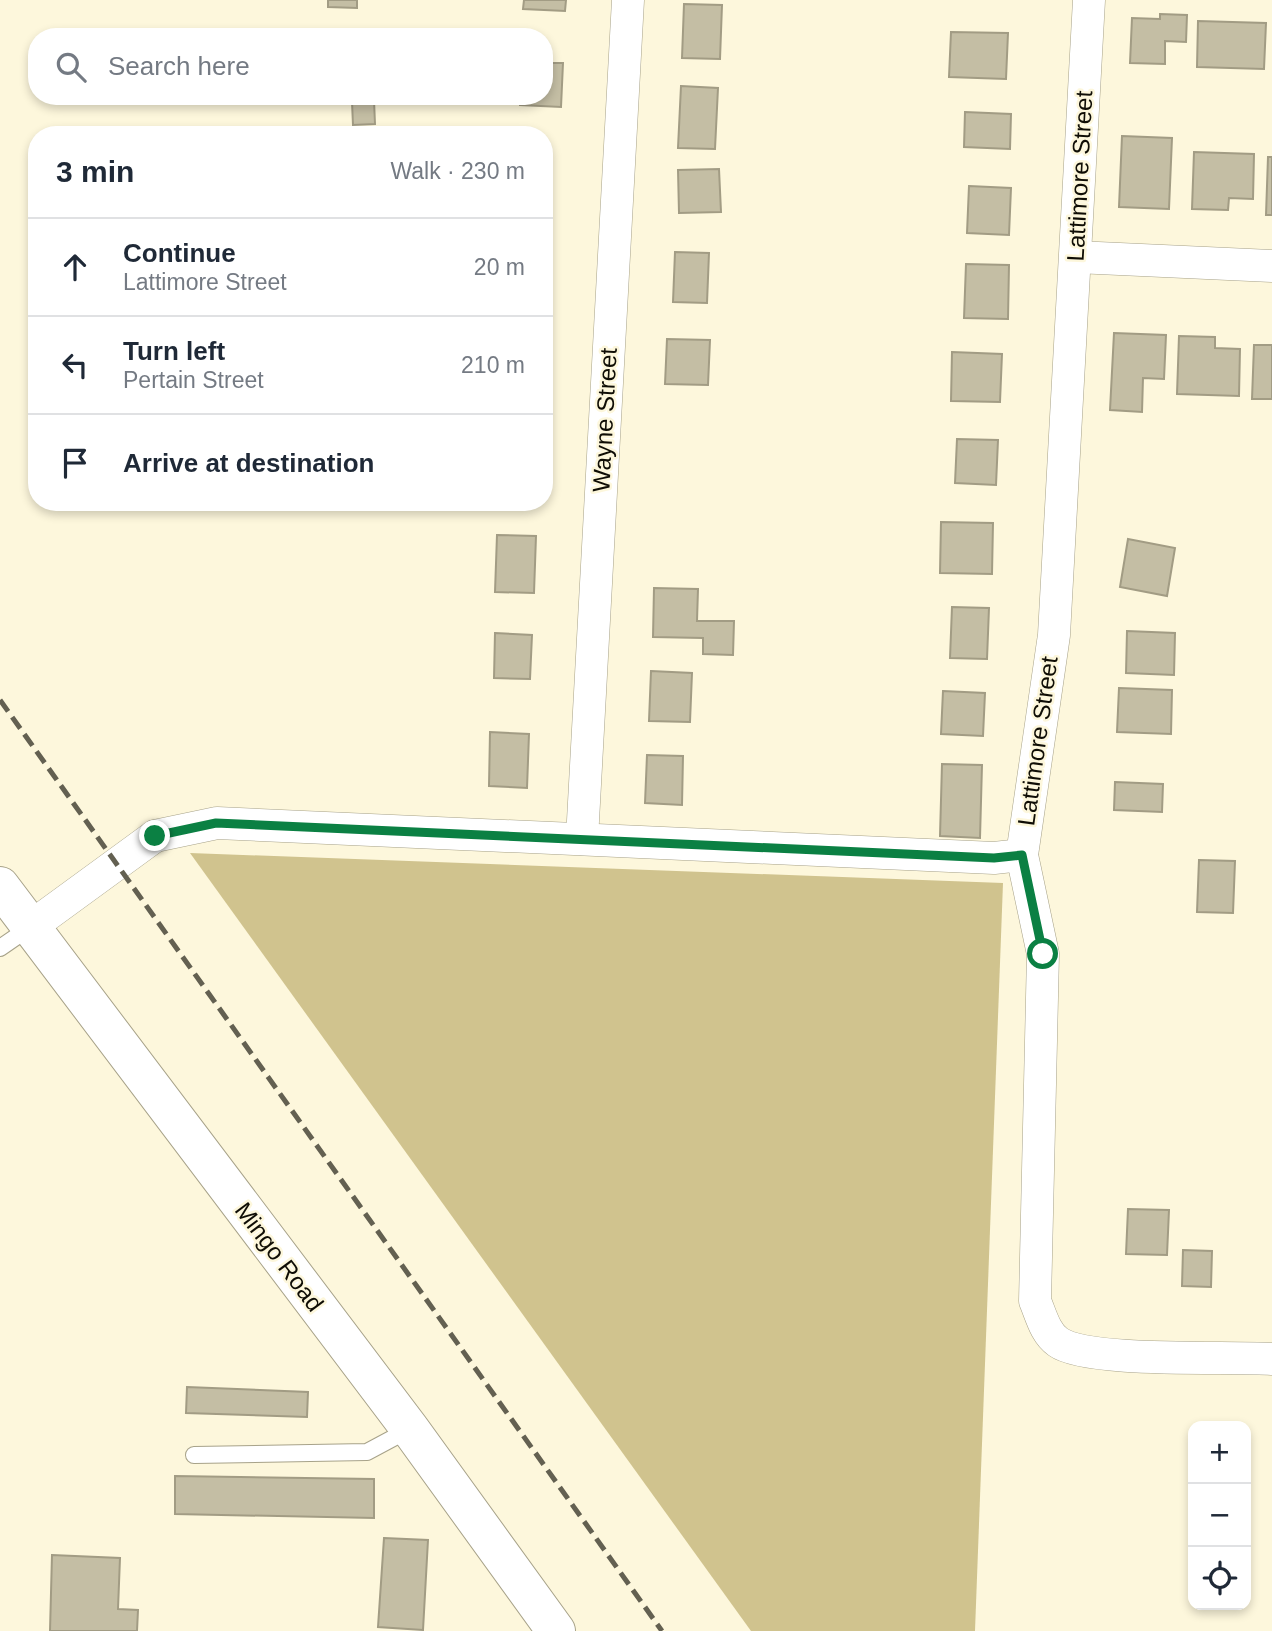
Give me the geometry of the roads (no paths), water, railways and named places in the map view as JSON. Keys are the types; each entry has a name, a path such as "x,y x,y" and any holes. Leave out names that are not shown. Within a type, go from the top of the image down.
{"street":[{"name":"Wayne Street","path":"582,839 628,0"},
{"name":"Lattimore Street","path":"1089,0 1054,635 1022,855 1043,954 1035,1301 1048,1333 1060,1344 1092,1354 1272,1359"},
{"path":"1076,257 1272,266"},
{"path":"15,938 155,836 216,823 994,858 1022,855"},
{"name":"Mingo Road","path":"0,886 15,938 410,1429 556,1631"}],"lane":[{"path":"194,1455 367,1452 410,1429"}],"railway":[{"path":"0,700 662,1631"}]}
